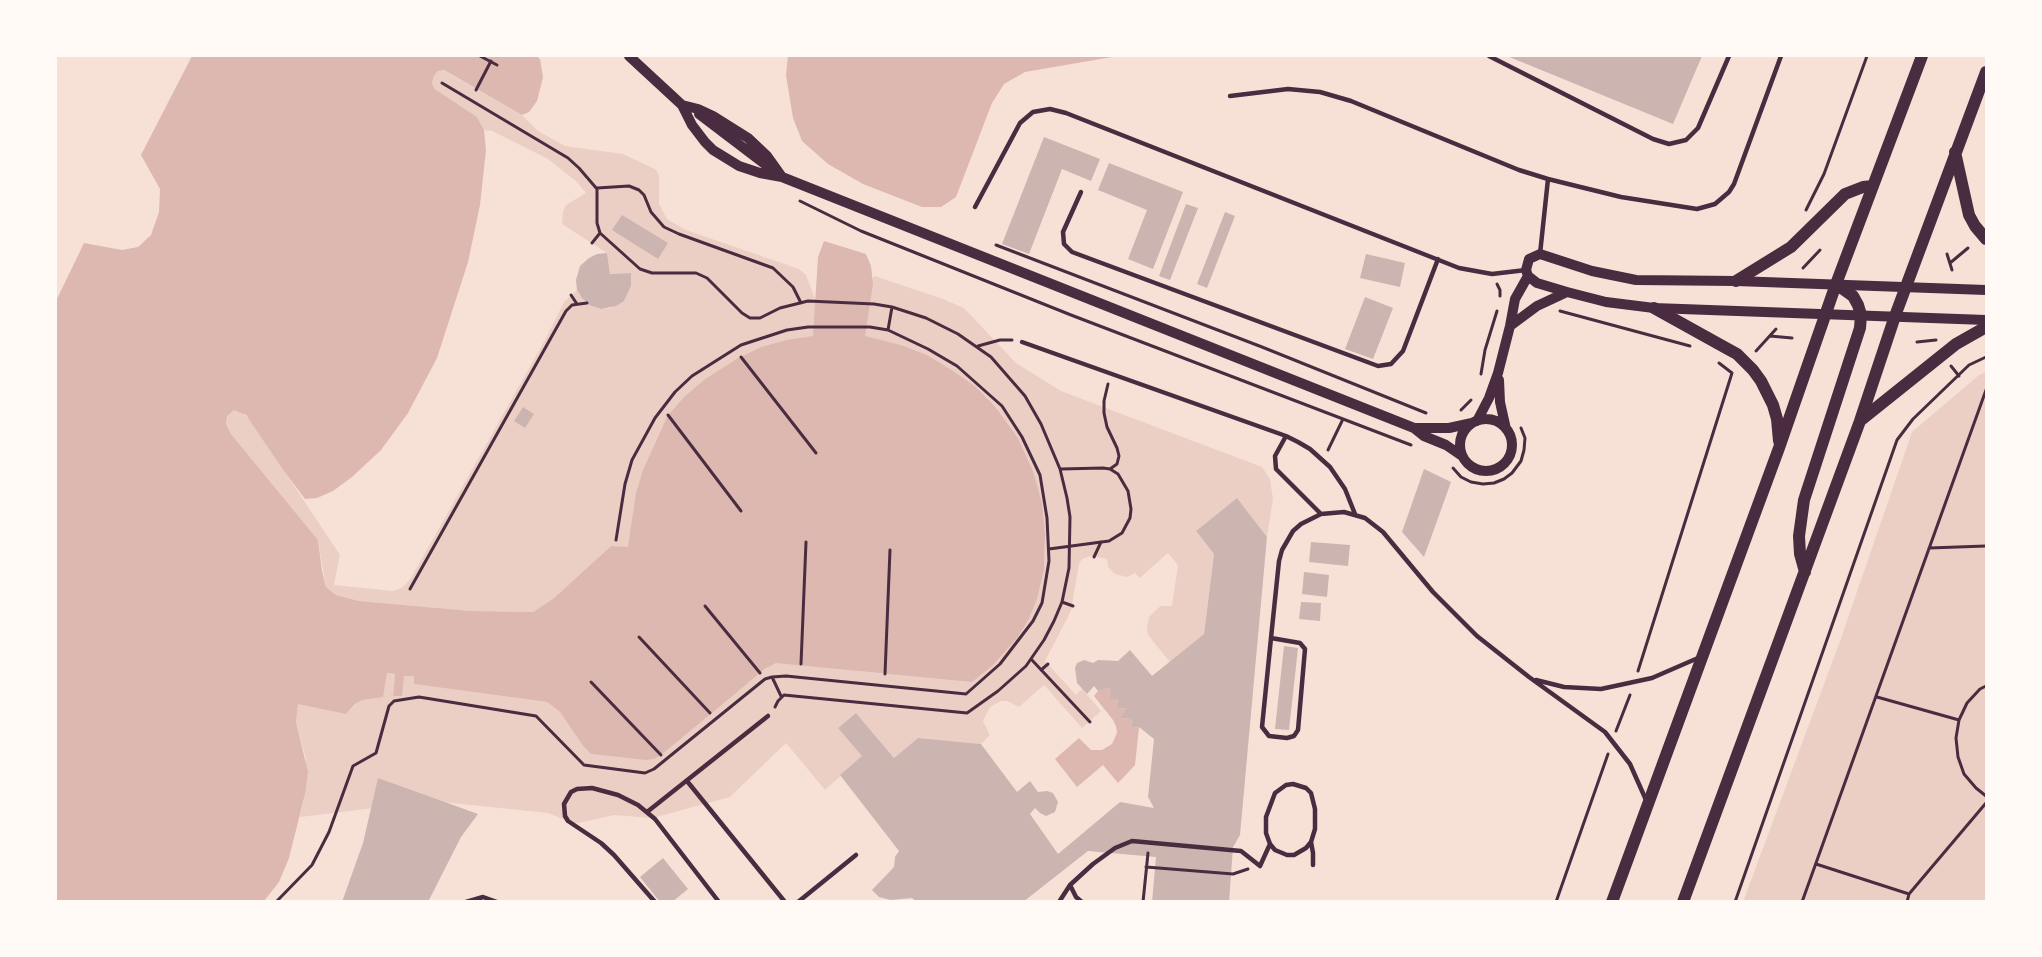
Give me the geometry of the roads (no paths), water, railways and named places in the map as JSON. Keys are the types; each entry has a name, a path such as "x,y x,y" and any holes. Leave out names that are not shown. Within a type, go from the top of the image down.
{"main road":[{"path":"1612,902 1779,448 1836,284 1922,56"},
{"path":"1683,902 1860,421 1895,316 1986,72"},
{"path":"1955,152 1965,204 1969,215 1986,239"},
{"path":"1736,280 1791,247 1845,194 1873,186"},
{"path":"1805,572 1800,554 1799,536 1804,500 1860,328 1860,315 1853,296 1836,284"},
{"path":"1654,308 1726,348 1753,370 1773,405 1777,419 1779,448"},
{"path":"1860,421 1956,344 1986,327"}],"street":[{"path":"633,57 686,106 782,177"},
{"path":"686,106 698,134 713,150 749,170 782,177 1414,428 1424,436 1446,445 1462,456 1474,469 1491,471 1499,468 1506,462 1512,446 1500,402 1498,374"},
{"path":"1462,456 1461,438 1466,429 1475,422 1490,398 1498,374 1515,299 1527,273 1529,259 1540,254 1592,271 1636,280 1736,280 1986,290"},
{"path":"1527,273 1538,283 1567,292 1606,302 1654,308 1986,320"},
{"path":"1510,326 1537,306 1567,292"},
{"path":"1414,428 1449,428 1493,420 1506,429"}],"lane":[{"path":"1489,56 1653,139 1669,144 1686,140 1698,128 1729,56"},
{"path":"1230,96 1288,89 1320,92 1336,96 1519,170 1548,179 1605,194 1687,209 1706,208 1715,204 1729,192 1734,184 1782,56"},
{"path":"975,207 1020,123 1033,112 1050,109 1066,113 1459,268 1481,273 1527,273"},
{"path":"1540,254 1548,179"},
{"path":"1081,192 1063,232 1064,244 1072,252 1378,366 1391,364 1403,351 1438,259"},
{"path":"1022,342 1286,436 1310,449 1324,461 1345,489 1355,514"},
{"path":"1286,436 1275,456 1276,469 1321,514"},
{"path":"1271,638 1300,643 1305,649 1298,730 1291,737 1269,736 1262,727 1271,638 1282,550 1293,531 1301,524 1321,514 1332,512 1355,514 1365,518 1383,532 1452,613 1502,657 1597,725 1612,740 1637,777 1648,806"},
{"path":"1529,677 1555,685 1582,689 1601,688 1634,683 1669,672 1703,655"},
{"path":"647,812 768,716"},
{"path":"687,781 785,902"},
{"path":"1311,843 1301,852 1287,855 1275,850 1270,844 1266,825 1268,808 1270,800 1280,788 1293,784 1306,788 1314,800 1312,865"},
{"path":"655,902 614,855 601,843 568,821 564,804 571,792 577,789 592,788 618,795 647,812 655,819 719,902"},
{"path":"1059,902 1070,885 1092,864 1115,848 1132,841 1241,851 1260,866 1270,844"},
{"path":"798,902 856,855"},
{"path":"1070,885 1076,897 1082,902"},
{"path":"466,902 483,897 497,902"}]}
